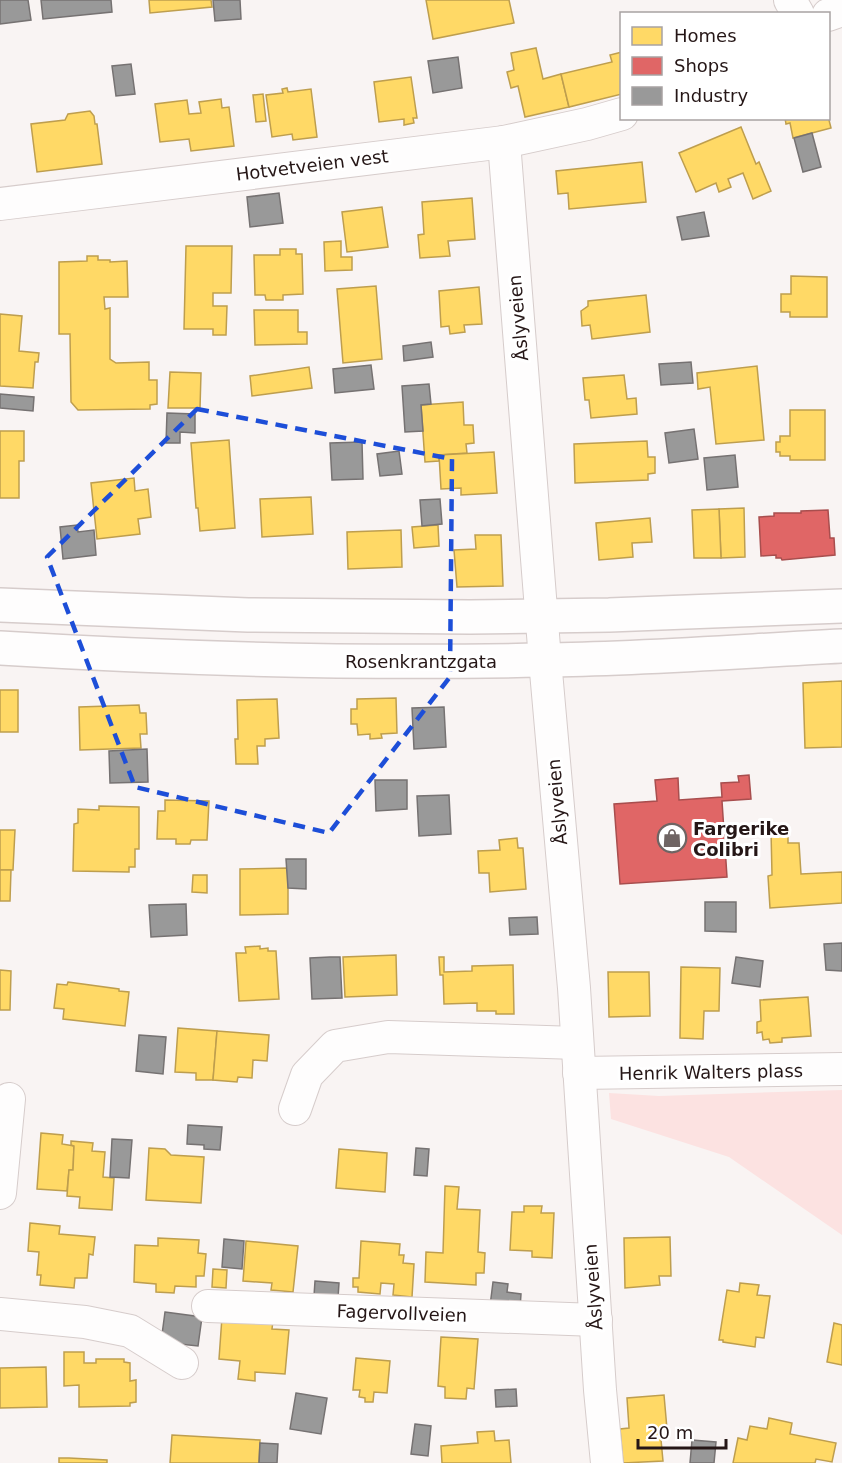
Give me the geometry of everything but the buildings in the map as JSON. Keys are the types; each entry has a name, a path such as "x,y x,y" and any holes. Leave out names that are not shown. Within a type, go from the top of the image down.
{"main road":[{"path":"0,605 248,615 541,616 842,606"},
{"name":"Rosenkrantzgata","path":"0,648 338,661 544,660 842,646"}],"street":[{"name":"Hotvetveien vest","path":"0,204 504,142 620,114"},
{"name":"Åslyveien","path":"504,142 544,660 573,977 600,1390 607,1463"},
{"name":"Henrik Walters plass","path":"295,1109 308,1075 335,1046 388,1036 578,1058 809,1071 842,1069"},
{"path":"0,1193 9,1099"},
{"name":"Fagervollveien","path":"208,1306 596,1320"},
{"path":"0,1314 85,1322 130,1331 182,1363"}],"highlighted area":[{"path":"197,409 452,459 450,677 329,833 135,787 47,557"}],"shaded area":[{"path":"842,1090 842,1235 729,1157 611,1119 609,1093 659,1096"}],"place":[{"name":"Fargerike Colibri","path":"672,838"}]}
